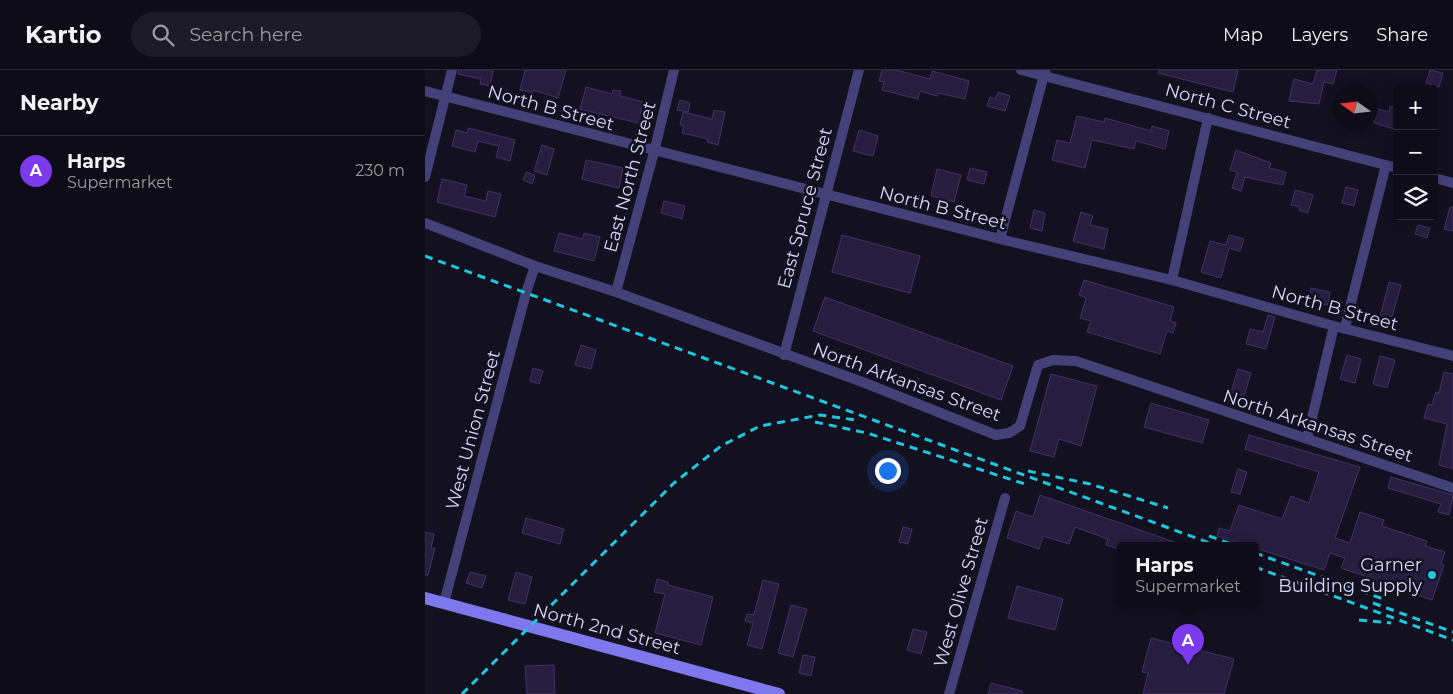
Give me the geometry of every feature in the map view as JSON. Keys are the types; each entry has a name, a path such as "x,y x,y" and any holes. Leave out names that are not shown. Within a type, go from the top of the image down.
{"main road":[{"name":"North 2nd Street","path":"425,598 779,694"}],"street":[{"path":"425,177 452,70"},
{"name":"East North Street","path":"616,292 674,70"},
{"name":"East Spruce Street","path":"783,355 859,70"},
{"name":"North C Street","path":"1021,70 1044,73 1393,167"},
{"path":"1000,239 1044,73"},
{"name":"North B Street","path":"425,91 654,152 1172,280 1334,326 1453,356"},
{"path":"1172,280 1208,118"},
{"path":"1345,328 1386,165"},
{"path":"1438,179 1453,183"},
{"name":"North Arkansas Street","path":"425,223 535,266 616,292 783,355 865,383 996,435 1009,433 1020,426 1038,365 1053,360 1076,361 1453,488"},
{"name":"West Union Street","path":"443,603 526,293 535,266"},
{"path":"1307,439 1334,326"},
{"name":"West Olive Street","path":"949,694 1005,498"}],"building":[{"path":"459,70 493,70 490,86 480,84 481,79 458,74"},
{"path":"525,70 566,70 558,98 533,90 533,93 520,90"},
{"path":"882,70 896,70 930,79 932,71 969,81 965,99 938,93 937,96 920,91 918,99 882,90 884,82 879,81"},
{"path":"1159,70 1238,71 1233,92 1158,73"},
{"path":"1317,70 1337,70 1333,84 1324,82 1319,104 1289,101 1294,79 1313,84"},
{"path":"1430,70 1443,73 1439,87 1438,85 1426,83"},
{"path":"586,87 612,94 613,90 621,91 620,96 643,102 640,113 645,114 642,124 580,109"},
{"path":"998,92 1010,96 1005,111 987,106 990,97 995,99"},
{"path":"680,100 690,103 688,112 677,110"},
{"path":"1390,106 1393,107 1393,129 1378,124 1378,109 1389,112"},
{"path":"714,110 725,112 718,145 707,142 708,139 682,133 684,126 680,125 683,112 712,119"},
{"path":"1077,116 1104,122 1105,118 1151,131 1152,126 1169,131 1165,149 1136,141 1134,149 1092,140 1085,168 1052,160 1057,140 1070,143"},
{"path":"468,128 515,140 510,161 496,157 499,146 478,141 475,152 452,146 456,130 467,133"},
{"path":"859,130 878,136 873,156 853,151"},
{"path":"542,145 554,149 547,175 534,171"},
{"path":"1236,150 1271,163 1269,168 1286,172 1283,185 1245,177 1241,191 1232,188 1237,172 1230,170"},
{"path":"586,160 623,168 619,188 582,179"},
{"path":"970,168 987,172 984,184 967,180"},
{"path":"937,169 961,175 954,202 931,196"},
{"path":"526,172 535,175 532,184 523,180"},
{"path":"442,179 467,185 464,196 486,201 488,191 501,194 495,217 437,202"},
{"path":"1346,187 1358,190 1354,206 1342,203"},
{"path":"1295,190 1313,195 1308,213 1299,210 1300,207 1291,205"},
{"path":"664,201 685,206 682,219 661,213"},
{"path":"1450,207 1453,207 1453,231 1444,229"},
{"path":"1034,210 1045,213 1042,231 1030,228"},
{"path":"1081,212 1093,216 1090,225 1108,229 1104,249 1073,241"},
{"path":"1418,225 1430,228 1427,238 1415,234"},
{"path":"559,233 583,239 584,233 600,237 594,261 554,251"},
{"path":"842,235 920,256 910,293 832,272"},
{"path":"1229,235 1244,239 1240,251 1229,248 1221,278 1201,272 1210,241 1226,245"},
{"path":"1084,280 1174,307 1170,321 1176,323 1173,333 1167,331 1160,354 1087,332 1091,321 1080,318 1086,298 1079,295"},
{"path":"1389,282 1401,285 1391,320 1380,317"},
{"path":"1311,288 1330,292 1328,305 1309,301"},
{"path":"825,297 1013,366 1001,400 813,331"},
{"path":"1268,315 1275,317 1266,349 1246,344 1250,329 1263,332"},
{"path":"581,345 596,350 591,369 575,365"},
{"path":"1347,355 1361,359 1355,383 1340,379"},
{"path":"1380,356 1395,360 1387,388 1373,384"},
{"path":"533,368 543,371 539,384 530,381"},
{"path":"1238,369 1251,373 1244,396 1231,392"},
{"path":"1444,372 1453,374 1453,469 1439,465 1447,424 1424,418 1428,404 1432,405 1436,392 1439,393"},
{"path":"1051,374 1097,386 1081,446 1059,439 1054,457 1030,451"},
{"path":"1151,403 1209,420 1202,443 1144,427"},
{"path":"1249,435 1360,467 1335,538 1350,543 1360,512 1384,520 1382,526 1427,541 1425,546 1445,552 1441,564 1444,565 1432,600 1390,586 1387,596 1367,590 1371,578 1341,568 1345,558 1330,553 1324,570 1259,549 1259,542 1236,542 1217,536 1219,528 1230,531 1239,505 1282,519 1291,496 1309,503 1319,472 1245,449"},
{"path":"1238,469 1247,472 1240,494 1231,492"},
{"path":"1391,477 1453,495 1449,515 1438,512 1441,504 1388,488"},
{"path":"1040,495 1174,542 1117,542 1117,549 1106,545 1108,539 1075,527 1069,544 1043,536 1039,549 1007,538 1016,511 1033,517"},
{"path":"526,518 564,529 560,544 522,533"},
{"path":"903,527 912,529 908,544 899,542"},
{"path":"425,532 434,534 431,548 435,548 428,575 425,575"},
{"path":"470,572 486,576 482,588 466,583"},
{"path":"516,572 532,577 525,604 508,600"},
{"path":"657,579 668,582 668,585 713,597 701,645 655,633 665,594 654,592"},
{"path":"763,580 779,584 762,649 747,645 753,623 745,621 747,614 754,615"},
{"path":"1017,586 1063,599 1055,630 1008,618"},
{"path":"791,605 807,609 793,657 778,653"},
{"path":"913,629 927,632 921,654 907,650"},
{"path":"1151,638 1234,659 1224,694 1143,694 1148,673 1142,672"},
{"path":"803,655 815,657 811,676 799,673"},
{"path":"554,665 555,694 527,694 525,666"},
{"path":"991,683 1022,691 1022,694 988,694"}],"railway":[{"path":"425,256 1207,542"},
{"path":"462,694 674,483 721,446 760,426 820,415 856,420"},
{"path":"815,422 867,433 1028,485"},
{"path":"1028,471 1090,484 1168,508"},
{"path":"1209,536 1226,542"},
{"path":"1259,554 1386,600"},
{"path":"1259,568 1453,640"},
{"path":"1373,603 1453,632"},
{"path":"1359,620 1391,623"}],"place":[{"name":"Garner Building Supply","path":"1432,575"},
{"name":"Harps","path":"1188,665"}]}
